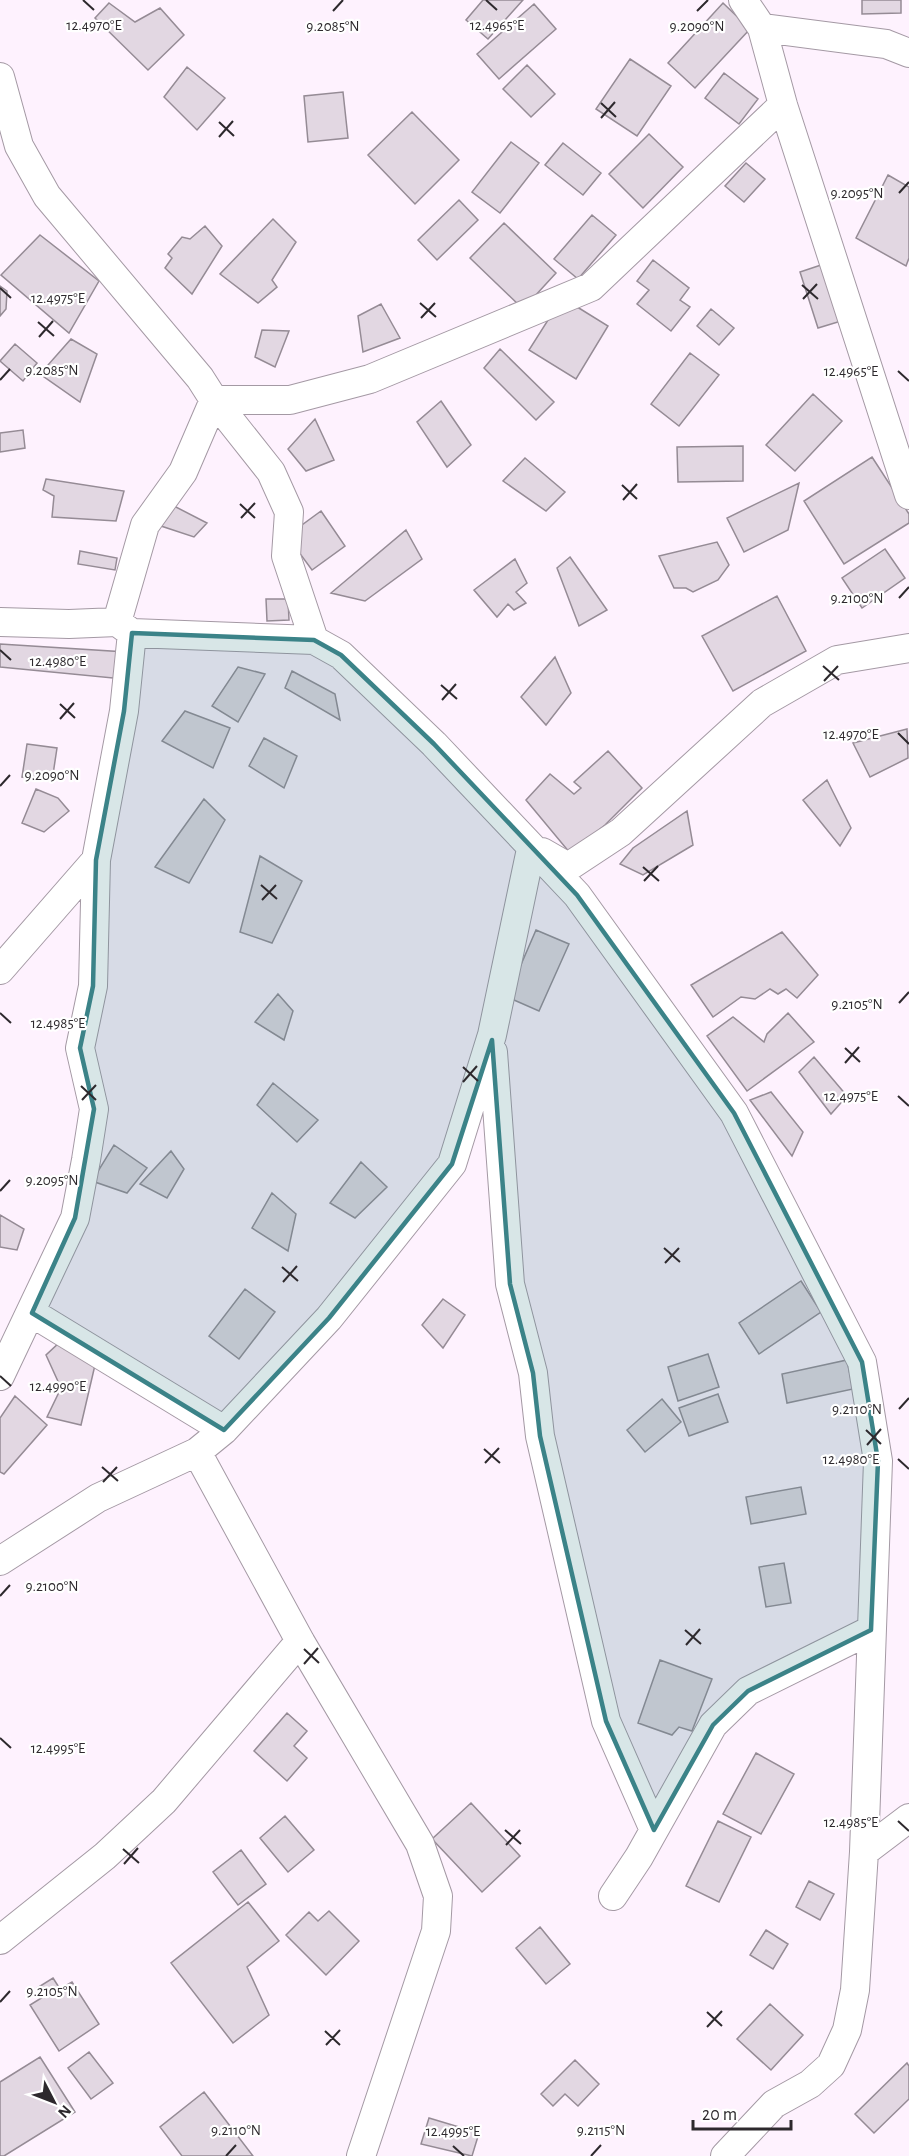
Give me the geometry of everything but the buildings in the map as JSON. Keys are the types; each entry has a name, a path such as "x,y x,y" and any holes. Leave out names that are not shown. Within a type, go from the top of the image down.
{"street":[{"path":"743,0 762,28 783,105 909,495"},
{"path":"762,28 886,44 909,53"},
{"path":"0,76 9,153 48,196 200,378 214,400 271,472 290,512 286,556 314,640"},
{"path":"214,400 290,400 370,380 591,288 783,105"},
{"path":"0,1376 32,1313 75,1218 94,1109 80,1048 93,986 96,860 124,711 125,627 146,525 183,472 214,400"},
{"path":"0,621 314,640 341,655 434,744 577,895 734,1113 862,1362 878,1461 864,1852 855,1990 847,2030 831,2065 810,2084 774,2104 725,2156"},
{"path":"533,848 568,867 621,832 762,703 837,660 909,648"},
{"path":"0,1561 98,1498 197,1452 224,1430 329,1318 452,1164 492,1035 533,848"},
{"path":"0,970 96,860"},
{"path":"492,1035 510,1284 533,1373 540,1436 606,1721 654,1830"},
{"path":"32,1313 224,1430"},
{"path":"197,1452 300,1641 420,1844 438,1896 436,1931 361,2156"},
{"path":"613,1896 654,1830 713,1725 748,1691 871,1630"},
{"path":"0,1940 105,1856 164,1801 300,1641"},
{"path":"864,1852 909,1818"}],"highlighted area":[{"path":"132,633 314,640 341,655 434,744 577,895 734,1113 862,1362 878,1461 871,1630 748,1691 713,1725 654,1830 606,1721 540,1436 533,1373 510,1284 492,1040 452,1164 329,1318 224,1430 32,1313 75,1218 94,1109 80,1048 93,986 96,860 124,711"}]}
